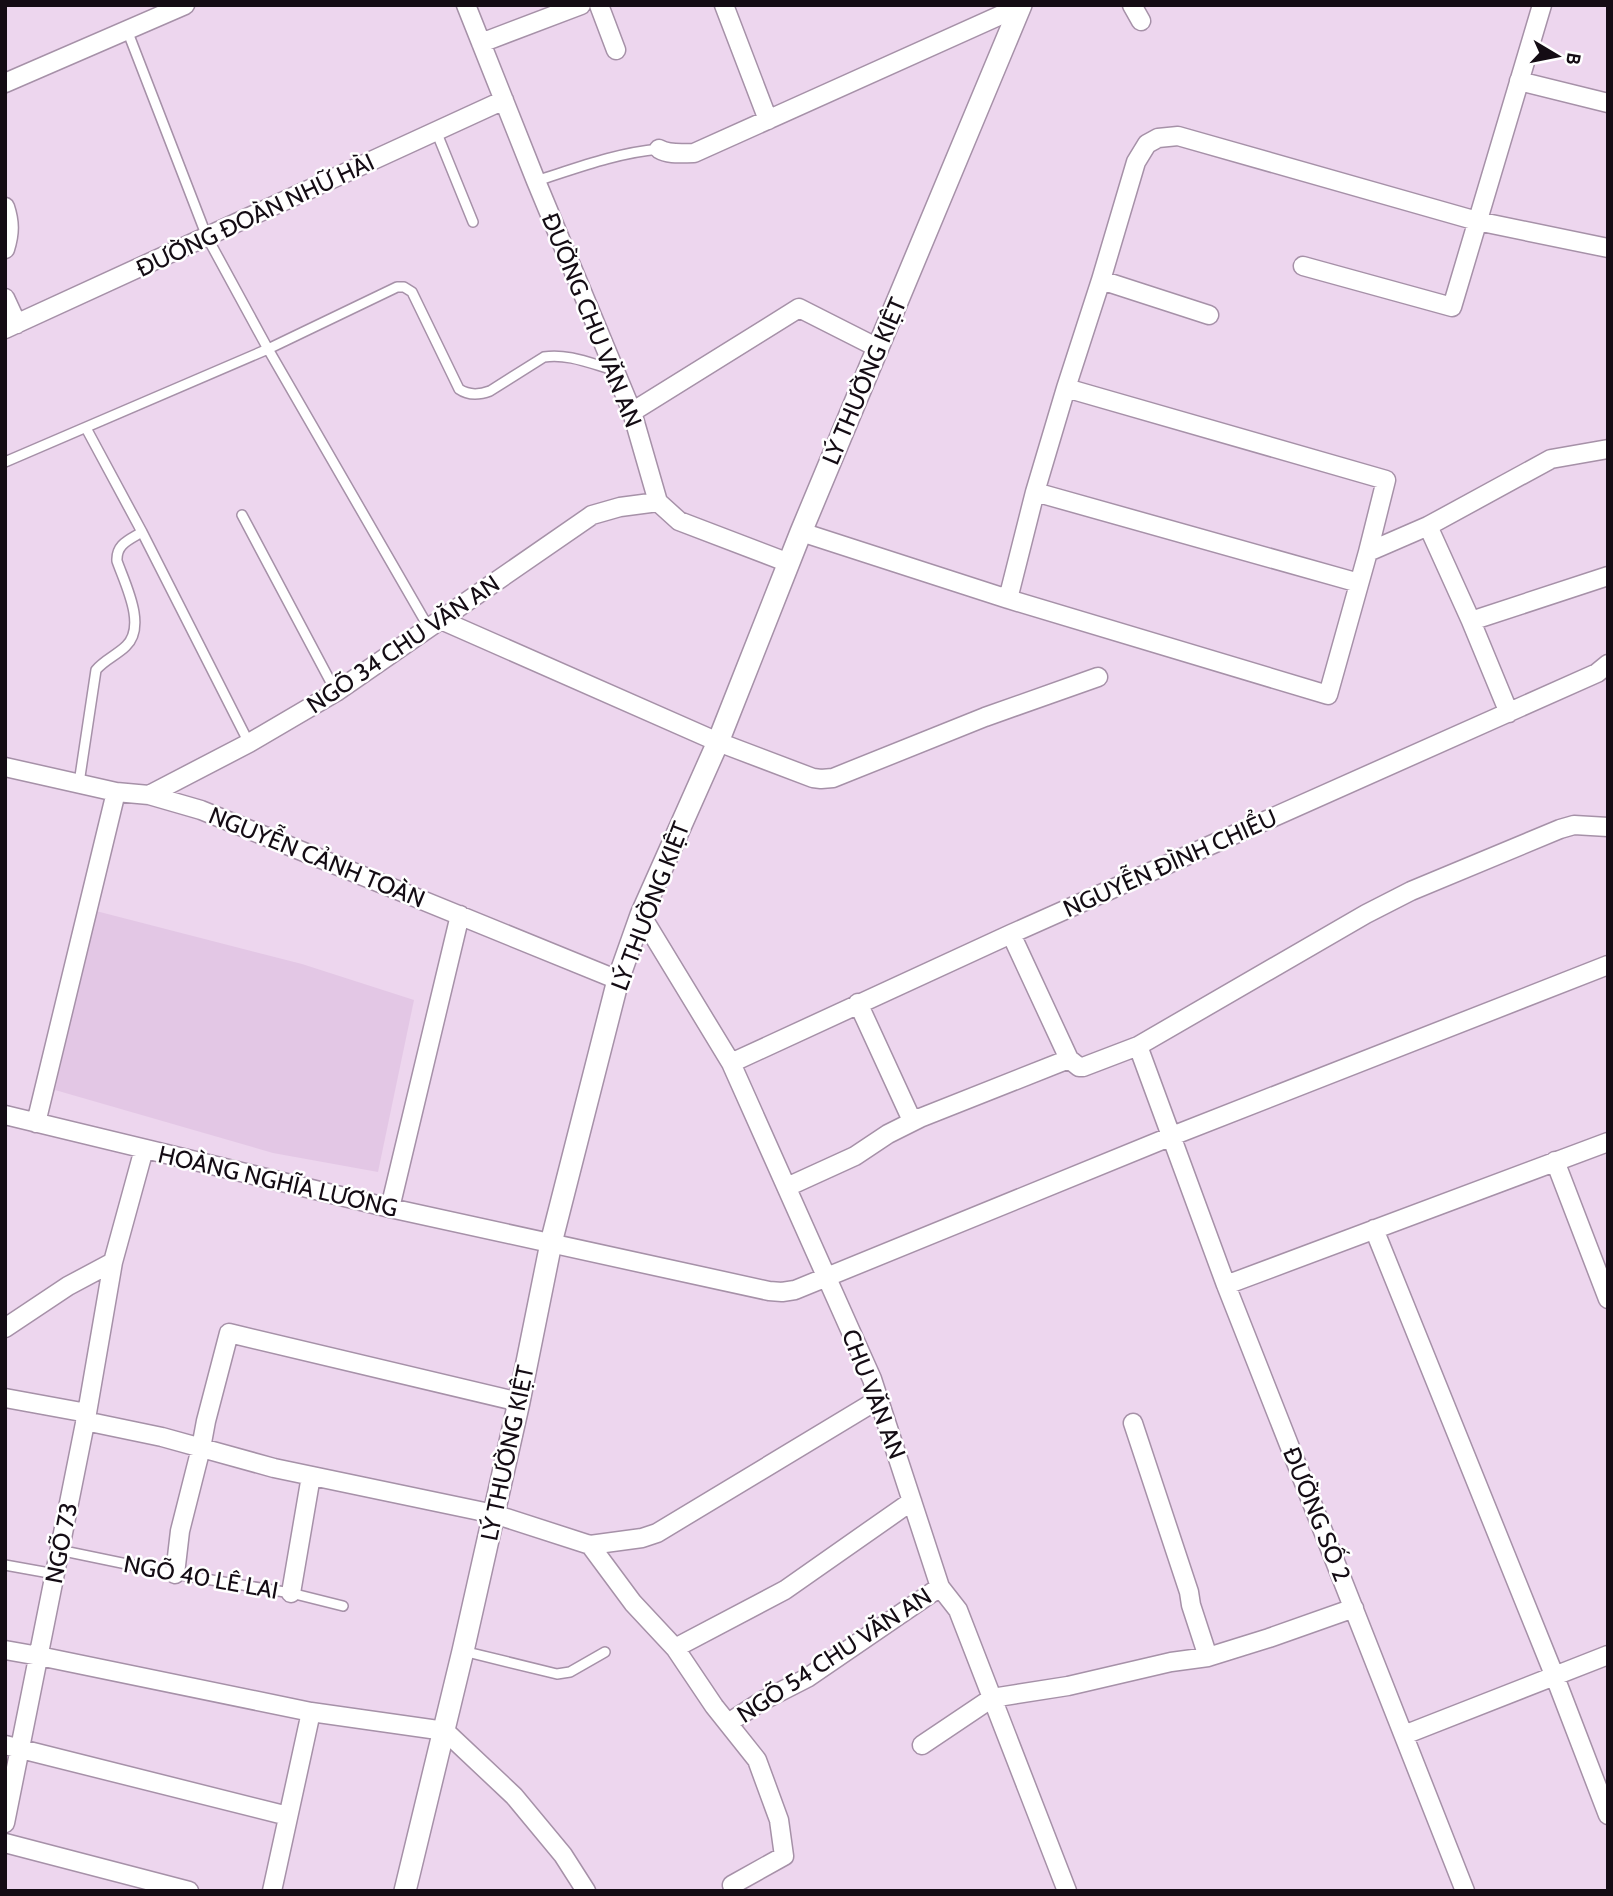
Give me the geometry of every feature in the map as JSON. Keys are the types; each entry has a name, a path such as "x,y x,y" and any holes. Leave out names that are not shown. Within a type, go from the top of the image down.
{"street":[{"path":"5,83 185,5"},
{"name":"ĐƯỜNG CHU VĂN AN","path":"466,5 536,181 616,370 632,412 657,502"},
{"path":"481,43 581,5"},
{"path":"599,5 616,50"},
{"path":"724,5 768,120"},
{"path":"1303,266 1452,307 1542,5"},
{"path":"659,149 675,153 694,153 1021,6"},
{"name":"LÝ THƯỜNG KIỆT","path":"405,1891 445,1731 494,1514 551,1243 618,980 642,915 718,742 801,532 1021,6"},
{"path":"1519,81 1608,103"},
{"name":"ĐƯỜNG ĐOÀN NHỮ HÀI","path":"11,327 504,100"},
{"path":"1008,599 1035,492 1066,387 1136,162 1147,144 1158,138 1178,136 1477,221 1608,248"},
{"path":"5,207 10,223 5,249"},
{"path":"1101,280 1209,315"},
{"path":"5,298 11,327"},
{"path":"632,412 799,308 878,348"},
{"path":"801,532 1008,599 1328,695 1386,480 1066,387"},
{"path":"1368,552 1428,526 1551,458 1608,449"},
{"path":"1035,492 1359,583"},
{"path":"657,502 679,521 789,563"},
{"name":"NGÕ 34 CHU VĂN AN","path":"149,795 249,743 336,692 592,515 620,507 657,502"},
{"path":"1428,526 1509,713"},
{"path":"1471,621 1608,576"},
{"path":"435,624 718,742 821,779 833,778 985,717 1098,677"},
{"name":"NGUYỄN ĐÌNH CHIỂU","path":"731,1063 1011,934 1597,673 1608,664"},
{"name":"NGUYỄN CẢNH TOÀN","path":"5,767 116,792 149,795 201,810 618,980"},
{"path":"17,1121 116,792"},
{"path":"1011,934 1069,1059 1083,1067 1138,1046 1411,891 1560,829 1574,825 1608,827"},
{"path":"390,1208 460,915"},
{"name":"CHU VĂN AN","path":"642,915 731,1063 872,1379 940,1587 958,1610 1067,1891"},
{"name":"HOÀNG NGHĨA LƯƠNG","path":"17,1121 390,1208 782,1292 795,1290 1172,1136 1608,965"},
{"path":"858,1003 909,1114 920,1118"},
{"name":"ĐƯỜNG SỐ 2","path":"1138,1046 1226,1285 1465,1891"},
{"path":"787,1188 855,1156 888,1134 920,1118 1069,1059"},
{"path":"1226,1285 1608,1142"},
{"name":"NGÕ 73","path":"5,1823 13,1746 39,1656 113,1262 144,1149"},
{"path":"1555,1161 1608,1299"},
{"path":"1374,1229 1608,1815"},
{"path":"5,1328 68,1286 113,1262"},
{"path":"175,1574 180,1531 229,1332 519,1402"},
{"path":"5,1398 274,1468 494,1514 590,1545 642,1538 657,1533 879,1399"},
{"path":"1133,1423 1208,1657"},
{"path":"291,1593 311,1476"},
{"path":"675,1648 785,1590 912,1501"},
{"path":"590,1545 633,1603 675,1648 757,1760 779,1820 784,1856 732,1885 734,1891"},
{"name":"NGÕ 54 CHU VĂN AN","path":"728,1723 762,1701 807,1678 940,1587"},
{"path":"922,1745 992,1698 1068,1686 1171,1662 1208,1657 1354,1608"},
{"path":"5,1650 311,1712 445,1731 514,1796 563,1855 586,1891"},
{"path":"1404,1735 1608,1655"},
{"path":"272,1891 311,1712"},
{"path":"13,1746 288,1816"},
{"path":"5,1843 189,1891"}],"lane":[{"path":"127,30 207,237 268,349 435,624"},
{"path":"436,131 473,222"},
{"path":"536,181 634,151 659,149"},
{"path":"5,462 268,349 400,286 412,292 459,389 464,393 481,394 490,391 544,357 552,355 616,370"},
{"path":"86,428 249,743"},
{"path":"242,515 336,692"},
{"path":"79,783 96,670 127,645 134,632 135,616 117,561 117,553 121,545 142,532"},
{"name":"NGÕ 40 LÊ LAI","path":"59,1550 175,1574 291,1593 343,1606"},
{"path":"5,1565 55,1574"},
{"path":"463,1651 557,1674 570,1672 605,1652"}],"shaded area":[{"path":"96,911 302,964 414,1000 378,1172 273,1153 55,1090"}]}
